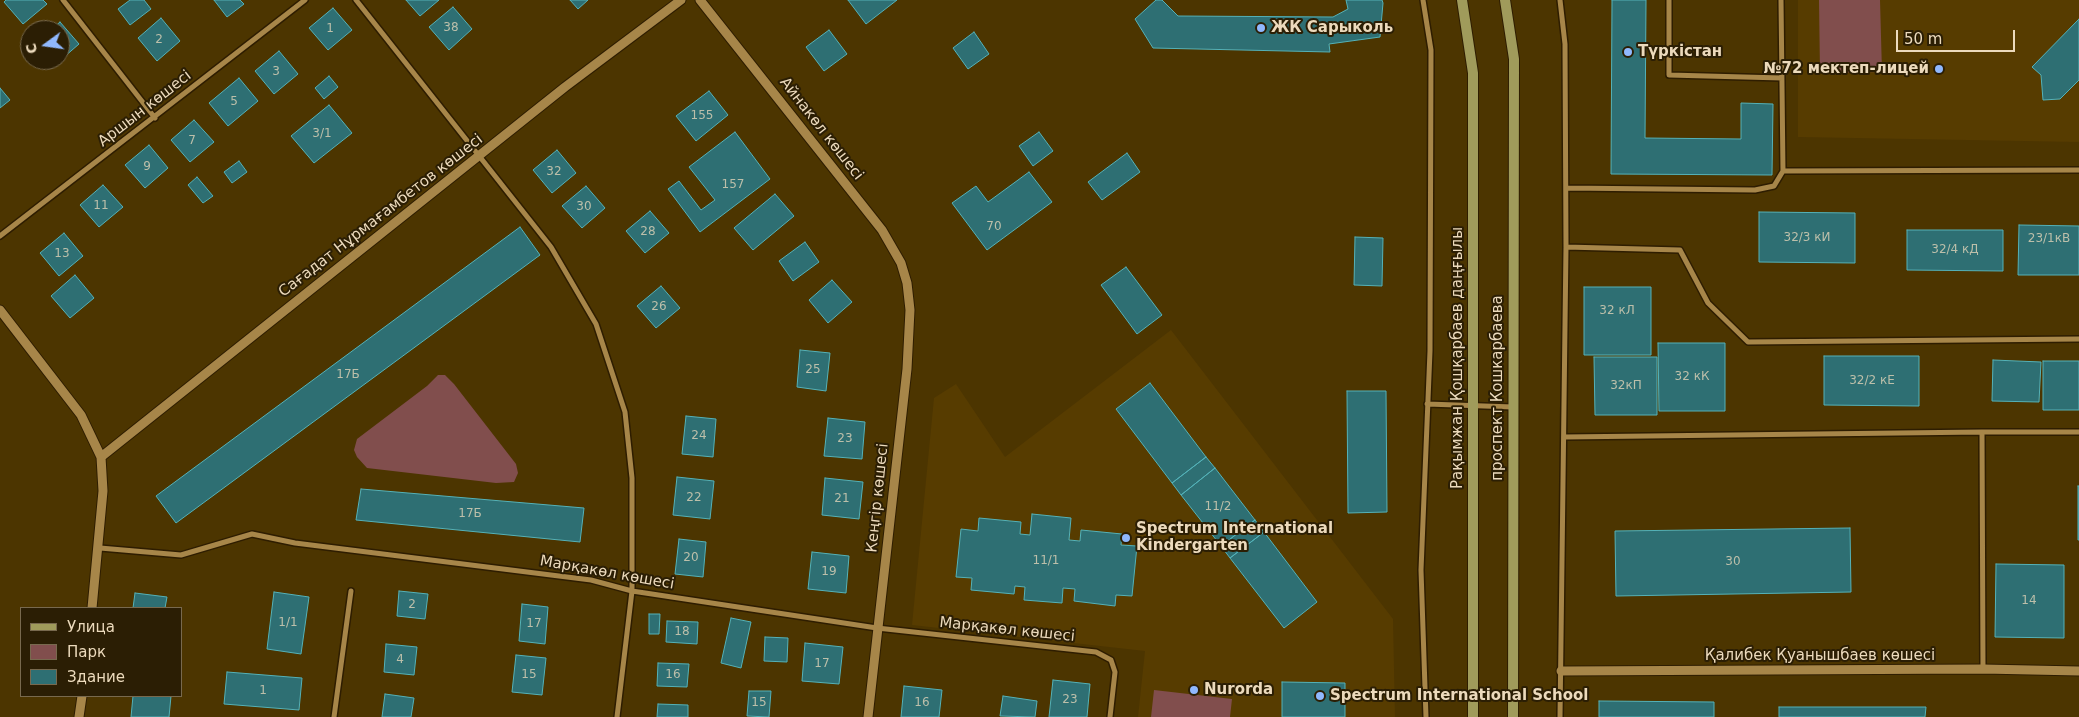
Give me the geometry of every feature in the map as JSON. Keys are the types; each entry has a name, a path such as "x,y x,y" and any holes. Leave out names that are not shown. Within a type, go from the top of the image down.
{"main road":[{"name":"Рақымжан Қошқарбаев даңғылы","path":"1462,0 1473,73 1473,717"},
{"name":"проспект Кошкарбаева","path":"1505,0 1514,59 1513,717"}],"street":[{"path":"63,0 155,118"},
{"name":"Аршын көшесі","path":"0,236 155,118 304,0"},
{"path":"356,0 551,247 596,324 625,412 632,478 632,591 617,717"},
{"name":"Сағадат Нұрмағамбетов көшесі","path":"101,457 565,86 681,0"},
{"name":"Айнакөл көшесі","path":"700,0 882,230 901,263 907,282"},
{"path":"1422,0 1430,50 1430,351 1421,570 1426,717"},
{"path":"1560,717 1566,247 1562,0"},
{"path":"1669,0 1669,75 1782,78"},
{"path":"1566,188 1755,190 1774,186 1783,171 1781,0"},
{"path":"1783,171 2079,170"},
{"path":"1566,247 1680,250 1708,304 1748,342 2079,339"},
{"name":"Кеңгір көшесі","path":"868,717 907,369 910,310 907,282"},
{"path":"0,310 81,415 101,457 103,491 100,548 92,607"},
{"path":"1427,404 1513,407"},
{"path":"1982,432 1983,669"},
{"path":"1564,437 2079,432"},
{"name":"Марқакөл көшесі","path":"100,548 180,554 252,534 295,543 591,580 632,591 878,628 1096,652 1111,660 1115,672 1110,717"},
{"path":"334,717 351,591"},
{"name":"Қалибек Қуанышбаев көшесі","path":"1561,671 1983,669 2079,671"},
{"path":"79,717 82,697"}],"shaded area":[{"name":"№72 мектеп-лицей","path":"1798,0 2079,0 2079,142 1798,137"},
{"name":"Spectrum International Kindergarten","path":"1171,330 1393,619 1395,717 1138,717 1145,651 912,625 934,398 956,384 1005,457"}],"green space":[{"path":"1819,0 1880,0 1882,72 1820,73"},
{"path":"438,375 445,375 454,384 516,464 518,473 514,482 496,483 367,468 357,457 354,450 357,439 427,386"},
{"path":"1154,690 1232,699 1230,717 1151,717"}],"building":[{"path":"6,0 43,0 47,4 28,20 20,21 4,2"},
{"path":"130,0 144,0 151,9 130,25 118,9"},
{"path":"214,0 240,0 244,4 227,17"},
{"path":"406,0 439,0 420,16"},
{"path":"570,0 588,0 578,9"},
{"path":"848,0 897,0 866,24"},
{"name":"ЖК Сарыколь","path":"1156,0 1162,0 1178,16 1333,17 1348,9 1346,0 1382,0 1380,37 1329,44 1330,52 1153,48 1135,19"},
{"name":"Түркістан","path":"1612,0 1646,0 1645,138 1741,139 1741,103 1773,104 1772,175 1611,174"},
{"path":"453,7 472,29 449,50 429,27"},
{"path":"333,8 352,30 328,50 309,28"},
{"path":"161,18 180,41 157,61 138,38"},
{"path":"2079,19 2079,80 2060,99 2043,100 2041,75 2032,67"},
{"path":"829,30 847,54 824,71 806,47"},
{"path":"974,32 989,54 968,69 953,48"},
{"path":"70,34 79,44 70,52"},
{"path":"279,51 298,74 274,94 255,71"},
{"path":"329,76 338,87 324,99 315,88"},
{"path":"239,78 258,101 228,126 209,103"},
{"path":"0,88 10,100 0,108"},
{"path":"709,91 728,115 696,141 676,116"},
{"path":"329,105 352,133 314,163 291,136"},
{"path":"194,120 214,142 190,162 171,140"},
{"path":"735,132 770,179 700,232 668,189 679,181 701,210 715,200 689,167"},
{"path":"1039,132 1053,151 1033,166 1019,146"},
{"path":"149,145 168,168 145,188 125,165"},
{"path":"557,150 576,173 552,193 533,170"},
{"path":"1127,153 1140,172 1102,200 1088,182"},
{"path":"239,161 247,172 232,183 224,172"},
{"path":"1029,172 1052,202 987,250 952,203 976,186 988,202"},
{"path":"197,177 213,196 203,203 188,185"},
{"path":"103,185 123,207 99,227 80,205"},
{"path":"586,186 605,208 582,228 562,206"},
{"path":"775,194 794,216 753,250 734,228"},
{"path":"650,211 669,233 645,253 626,231"},
{"path":"1759,212 1855,213 1855,263 1759,262"},
{"path":"2019,225 2079,226 2079,275 2018,275"},
{"path":"520,227 540,255 176,523 156,496"},
{"path":"1907,230 2003,230 2003,271 1907,270"},
{"path":"64,233 83,256 59,276 40,253"},
{"path":"1355,237 1383,238 1382,286 1354,285"},
{"path":"805,242 819,262 793,281 779,261"},
{"path":"1126,267 1162,315 1137,334 1101,285"},
{"path":"75,275 94,298 70,318 51,296"},
{"path":"832,280 852,302 828,323 809,300"},
{"path":"661,286 680,308 656,328 637,306"},
{"path":"1584,287 1651,287 1651,355 1584,355"},
{"path":"1658,343 1725,343 1725,411 1659,411"},
{"path":"800,350 830,353 826,391 797,387"},
{"path":"1824,356 1919,356 1919,406 1824,405"},
{"path":"1594,357 1657,357 1657,415 1595,415"},
{"path":"1993,360 2041,362 2039,402 1992,401"},
{"path":"2043,361 2079,361 2079,410 2043,410"},
{"path":"1150,383 1206,457 1172,483 1116,409"},
{"path":"1347,391 1386,391 1387,512 1348,513"},
{"path":"686,416 716,419 713,457 682,454"},
{"path":"828,418 865,422 862,459 824,456"},
{"path":"1206,457 1215,468 1181,495 1172,483"},
{"path":"1215,468 1255,520 1221,546 1181,495"},
{"path":"677,477 714,481 710,519 673,515"},
{"path":"825,478 863,482 859,519 822,515"},
{"path":"2079,486 2079,540 2078,540"},
{"path":"361,489 584,508 580,542 356,520"},
{"path":"1032,514 1071,518 1069,540 1080,541 1081,530 1122,534 1121,545 1137,546 1132,596 1116,595 1115,606 1074,601 1075,589 1063,588 1062,603 1024,600 1025,587 1015,586 1014,594 971,590 972,578 956,577 961,529 978,531 979,518 1021,522 1020,534 1030,535"},
{"path":"1255,520 1264,532 1230,558 1221,546"},
{"path":"1850,528 1851,592 1616,596 1615,531"},
{"path":"1264,532 1317,602 1284,628 1230,558"},
{"path":"679,539 706,542 703,577 675,574"},
{"path":"812,552 849,556 846,593 808,589"},
{"path":"1996,564 2064,565 2064,638 1995,637"},
{"path":"399,591 428,594 425,619 397,616"},
{"path":"274,592 309,597 301,654 267,649"},
{"path":"135,593 167,597 165,607 133,607"},
{"path":"522,604 548,607 545,644 519,641"},
{"path":"649,614 660,614 659,634 649,634"},
{"path":"731,618 751,622 741,668 721,663"},
{"path":"667,621 698,622 697,644 666,642"},
{"path":"765,637 788,638 787,662 764,661"},
{"path":"805,643 843,647 839,684 802,681"},
{"path":"386,644 417,647 414,675 384,672"},
{"path":"516,655 546,658 542,695 512,692"},
{"path":"658,663 689,664 687,687 657,686"},
{"path":"227,672 302,678 299,710 224,704"},
{"path":"1053,680 1090,684 1087,717 1049,717"},
{"path":"1282,682 1345,683 1345,717 1282,717"},
{"path":"904,686 942,690 939,717 901,717"},
{"path":"749,691 771,691 769,717 747,716"},
{"path":"385,694 414,698 411,717 382,717"},
{"path":"1003,696 1037,701 1035,717 1000,716"},
{"path":"133,697 171,697 169,717 131,717"},
{"path":"1599,701 1714,702 1714,717 1599,717"},
{"path":"658,704 688,705 688,717 657,717"},
{"path":"1779,707 1926,707 1925,717 1779,717"}],"place":[{"name":"ЖК Сарыколь","path":"1261,28"},
{"name":"Түркістан","path":"1628,52"},
{"name":"№72 мектеп-лицей","path":"1939,69"},
{"name":"Spectrum International Kindergarten","path":"1126,538"},
{"name":"Nurorda","path":"1194,690"},
{"name":"Spectrum International School","path":"1320,696"}]}
